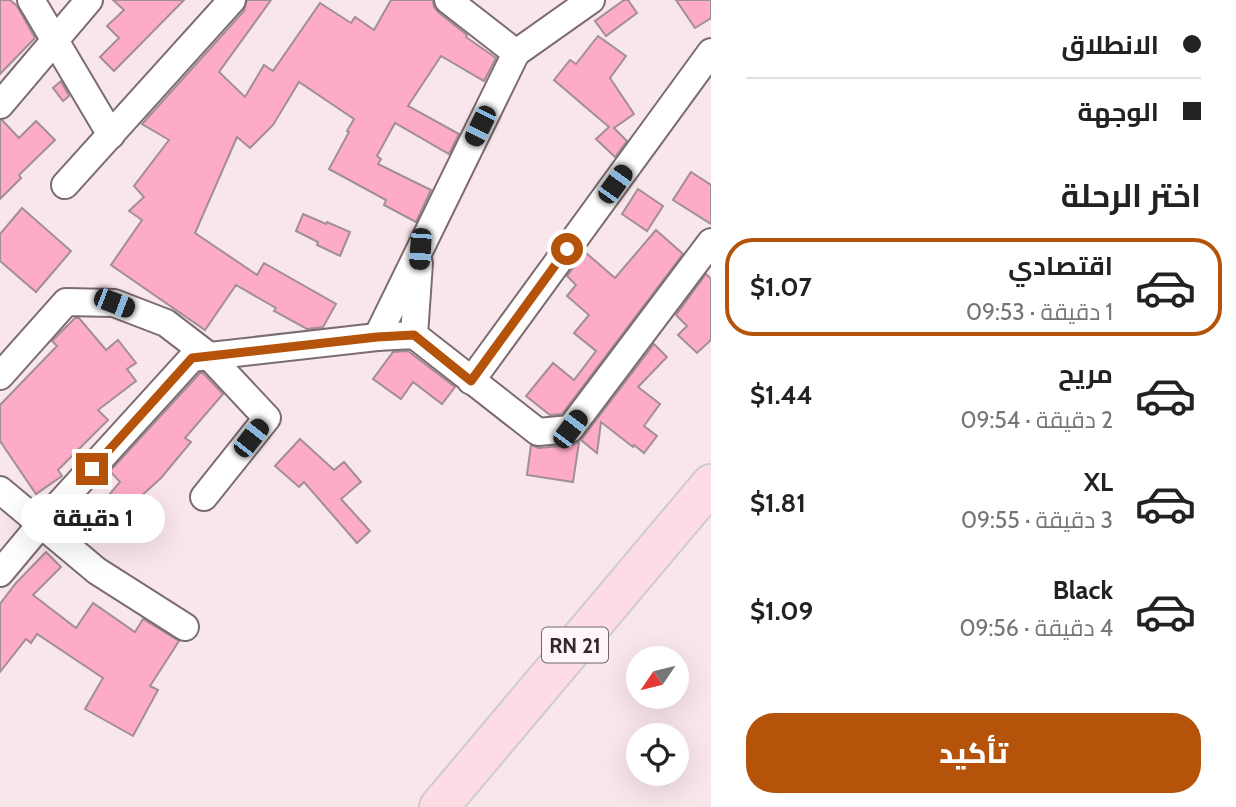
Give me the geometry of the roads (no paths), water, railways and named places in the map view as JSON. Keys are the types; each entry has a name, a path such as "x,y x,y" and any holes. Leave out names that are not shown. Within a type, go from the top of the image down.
{"main road":[{"name":"RN 21","path":"439,807 711,484"}],"street":[{"path":"31,0 111,135"},
{"path":"0,105 89,0"},
{"path":"65,186 232,0"},
{"path":"449,0 516,53"},
{"path":"377,337 516,53 591,0"},
{"path":"471,381 711,52"},
{"path":"0,573 192,358 414,335 538,432 570,429 711,242"},
{"path":"414,335 420,249"},
{"path":"0,376 66,302 114,303 166,323 209,356 267,418 204,496"},
{"path":"0,490 97,571 185,627"}]}
